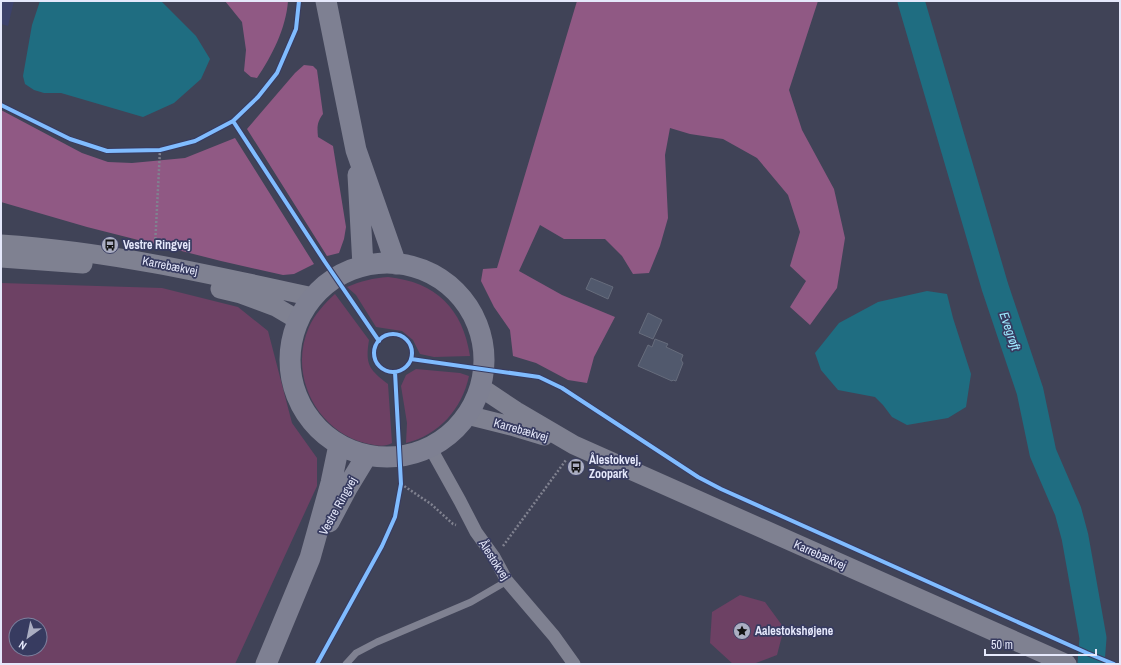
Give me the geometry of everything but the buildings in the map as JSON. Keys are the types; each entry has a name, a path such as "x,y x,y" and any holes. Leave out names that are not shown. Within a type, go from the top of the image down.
{"main road":[{"path":"326,1 356,150 363,266"},
{"path":"356,150 396,264"},
{"name":"Karrebækvej","path":"1,244 43,246 109,255 172,266 313,297"},
{"name":"Karrebækvej","path":"1,258 108,266 170,277 241,294 276,307 298,320"},
{"path":"379,263 396,264 417,268 436,277 453,290 467,306 477,324 482,345 484,366 480,387 474,402 467,415 456,428 430,447 415,453 384,457 367,455 353,451 339,445 322,433 308,418 298,400 292,380 289,360 291,340 298,320 304,308 327,283 344,273 363,266 379,263"},
{"name":"Karrebækvej","path":"480,387 574,445 1067,664"},
{"name":"Karrebækvej","path":"467,415 511,426 574,445"},
{"name":"Vestre Ringvej","path":"310,558 331,483 339,445"},
{"name":"Vestre Ringvej","path":"266,664 310,558 347,488 367,455"}],"street":[{"name":"Ålestokvej","path":"430,447 476,532 494,557 507,581 554,636 574,664"}],"lane":[{"path":"346,664 356,653 377,642 471,602 507,581"}],"path":[{"path":"152,150 167,148"},
{"path":"149,245 155,246 160,150"},
{"path":"494,557 564,463 574,445"},
{"path":"400,491 401,478"},
{"path":"401,484 431,504 453,524 476,532"}],"shaded area":[{"path":"1,1 14,1 8,26 1,24"},
{"path":"40,1 161,1 196,36 210,59 201,79 174,103 143,117 61,93 44,93 34,90 25,84 23,76 32,25"},
{"path":"225,1 288,1 287,11 277,41 257,78 251,77 244,71 246,50 242,22"},
{"path":"577,1 818,1 789,90 802,130 834,189 845,238 837,288 810,325 790,307 806,281 790,266 800,232 788,195 757,158 723,139 690,134 670,128 665,155 668,218 660,246 649,273 633,274 622,256 605,239 564,239 540,225 519,271 562,295 615,317 594,357 587,383 568,380 536,363 513,356 510,330 494,307 481,281 483,269 497,268"},
{"path":"304,65 313,66 317,70 323,114 318,125 318,137 333,146 346,227 339,253 327,256 247,129 295,73"},
{"path":"1,110 82,153 108,162 132,163 185,158 235,138 314,264 294,274 283,275 87,227 1,202"},
{"path":"388,277 405,280 420,285 433,292 444,301 454,312 461,325 470,356 434,357 420,354 413,340 402,331 376,327 356,295 347,287 367,280"},
{"path":"1,283 162,288 238,307 268,331 292,423 317,458 317,486 235,664 1,664"},
{"path":"927,291 947,294 971,374 966,407 948,418 907,425 892,417 875,397 838,390 821,370 815,353 839,323 878,302"},
{"path":"335,294 369,340 368,361 370,366 376,374 388,384 392,443 389,445 379,446 365,443 348,436 333,426 320,413 311,398 305,381 302,363 303,345 309,327 314,318 320,309"},
{"path":"416,369 460,373 469,376 461,399 455,410 447,419 429,434 406,443 407,423 401,386 406,375"},
{"path":"740,595 765,602 784,628 777,655 753,664 733,664 710,643 712,612"}],"waterway":[{"name":"Evegrøft","path":"911,1 995,287 1030,391 1043,453 1068,511 1075,537 1093,638 1091,664"}],"cycle path":[{"path":"233,121 258,97 277,73 296,29 299,1"},
{"path":"1,105 70,139 107,151 160,150 195,141 233,121 325,262 379,341"},
{"path":"393,334 406,340 412,353 406,366 393,372 380,366 374,353 380,340 393,334"},
{"path":"411,359 539,377 562,388 698,477 721,489 1114,664"},
{"path":"317,664 382,546 395,517 401,484 395,372"}],"place":[{"name":"Vestre Ringvej","path":"110,245"},
{"name":"Ålestokvej, Zoopark","path":"576,467"},
{"name":"Aalestokshøjene","path":"742,631"}]}
